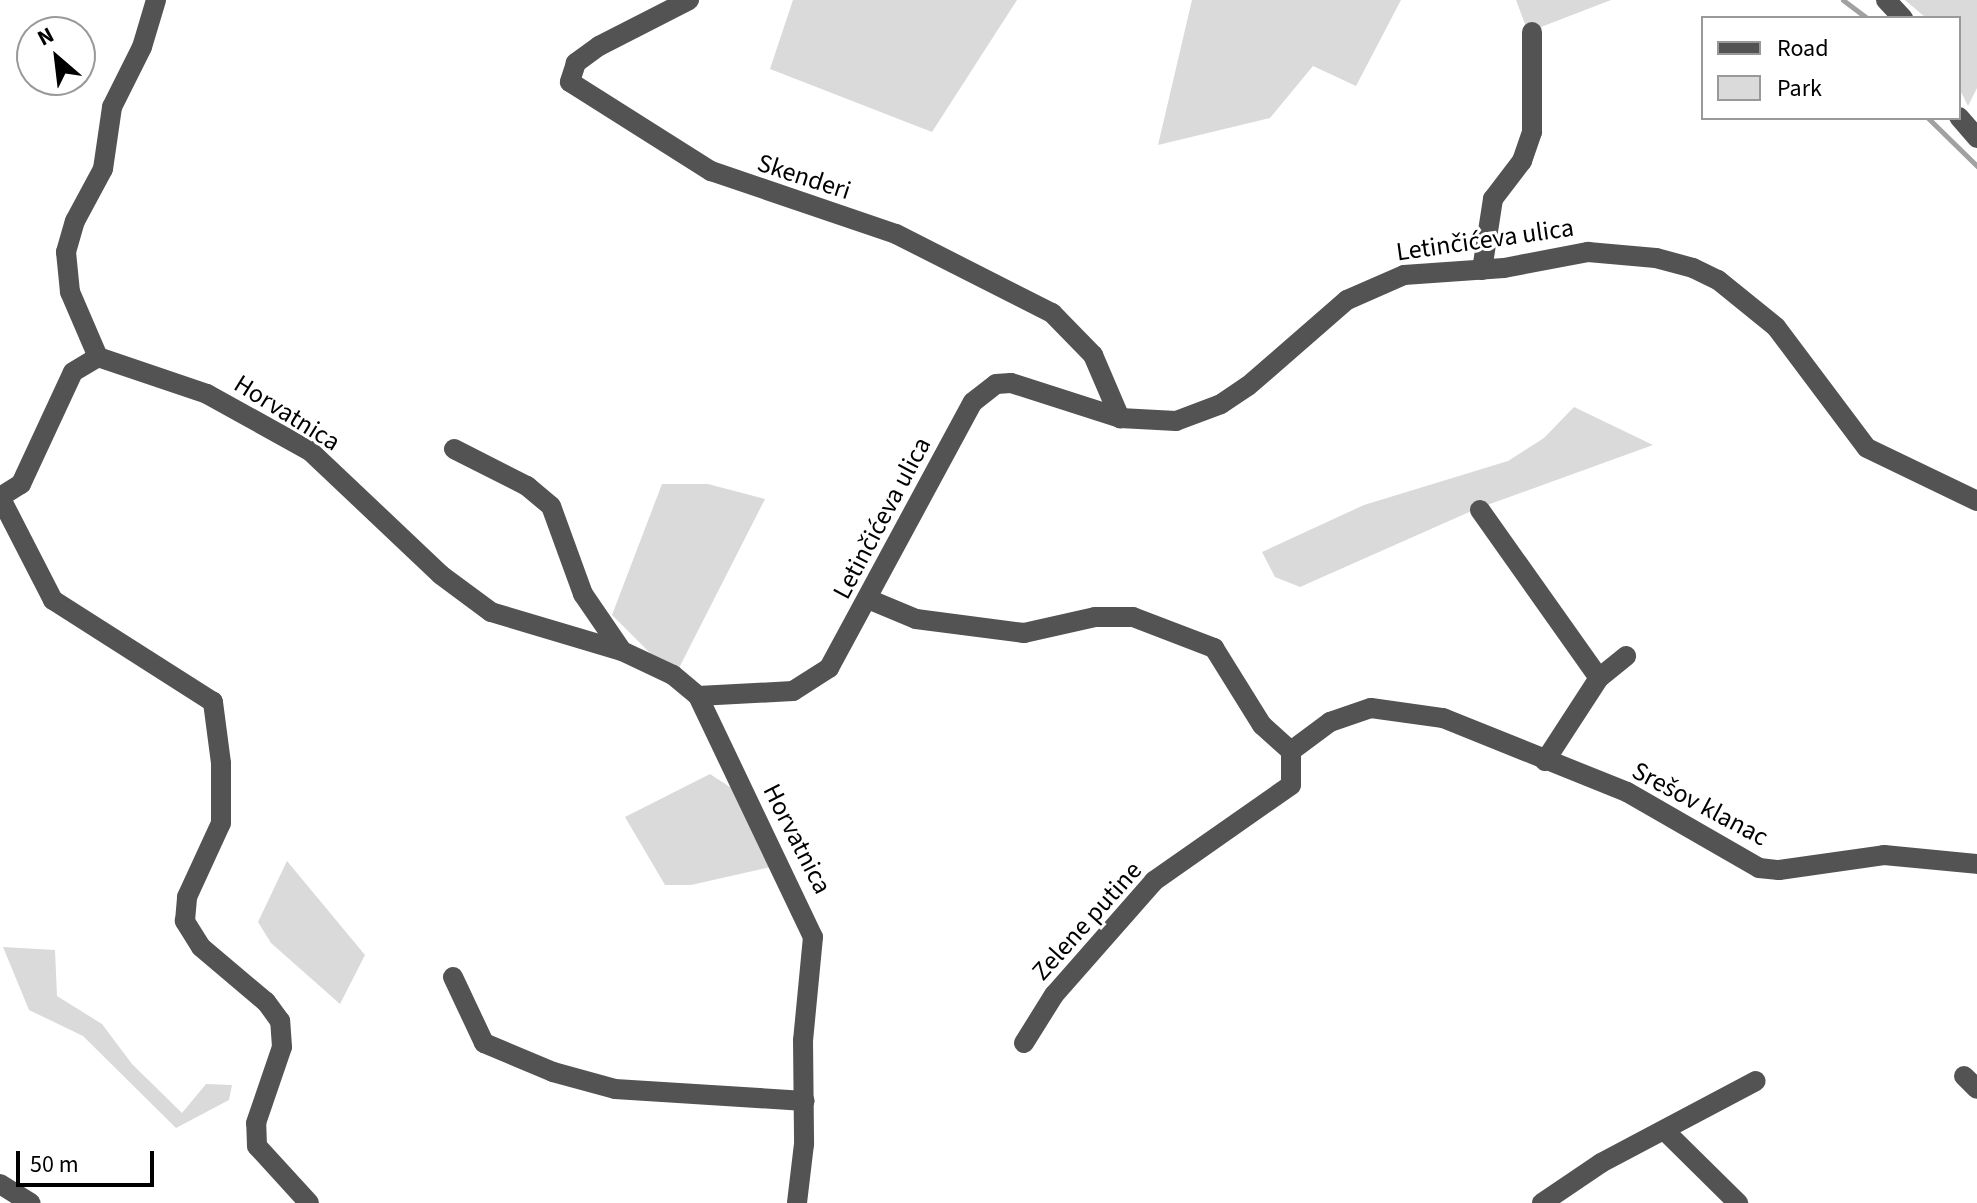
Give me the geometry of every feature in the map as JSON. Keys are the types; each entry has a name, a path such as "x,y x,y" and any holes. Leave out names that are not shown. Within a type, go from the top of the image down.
{"street":[{"path":"156,0 142,47 112,107 103,169 75,221 66,252 70,292 98,357 73,372 21,484 0,497 53,600 206,693 218,729 221,823 187,897 185,921 201,947 266,1002 280,1021 282,1047 256,1123 257,1146 309,1203"},
{"name":"Skenderi","path":"689,0 599,46 576,63 570,82 711,171 896,234 1052,313 1093,355 1120,418"},
{"path":"1886,0 1901,16"},
{"path":"1482,270 1493,199 1522,161 1532,132 1532,32"},
{"name":"Letinčićeva ulica","path":"698,696 768,696 811,682 837,658 982,392 1011,383 1120,418 1176,421 1221,404 1263,374 1325,315 1378,283 1404,275 1482,270 1588,252 1656,258 1693,268 1718,280 1776,327 1867,448 1977,501"},
{"name":"Horvatnica","path":"98,357 207,394 310,451 441,575 491,612 622,651 673,675 698,696 809,921 813,956 803,1040 805,1101 797,1203"},
{"path":"454,449 527,486 551,506 583,594 622,651"},
{"path":"1480,510 1599,678"},
{"path":"868,599 916,619 1024,633 1112,614 1193,636 1214,648 1262,725 1291,751"},
{"path":"1545,761 1599,678 1626,656"},
{"name":"Srešov klanac","path":"1291,751 1330,722 1385,707 1443,718 1627,792 1759,868 1779,870 1884,855 1977,864"},
{"name":"Zelene putine","path":"1024,1043 1054,995 1154,881 1291,785 1291,751"},
{"path":"453,977 484,1043 564,1076 615,1089 805,1101"},
{"path":"1542,1203 1601,1163 1756,1081"},
{"path":"1665,1131 1738,1203"},
{"path":"0,1184 30,1203"}],"green space":[{"path":"793,0 1017,0 932,132 770,69"},
{"path":"1192,0 1401,0 1356,86 1313,66 1270,118 1158,145"},
{"path":"1516,0 1611,0 1528,32"},
{"path":"1905,0 1977,0 1977,88 1968,106 1961,92 1961,16 1924,16"},
{"path":"1574,407 1653,445 1476,509 1300,587 1275,577 1262,552 1364,505 1508,461 1544,438"},
{"path":"662,484 708,484 765,499 678,670 651,654 612,615"},
{"path":"710,774 736,791 775,866 691,885 665,885 625,817"},
{"path":"287,861 365,955 340,1004 271,943 258,922"},
{"path":"3,947 55,950 57,996 102,1024 132,1064 182,1113 206,1084 232,1085 229,1100 176,1128 83,1036 29,1010"}],"waterway":[{"path":"1843,0 1864,16"},
{"path":"1930,120 1977,166"}]}
